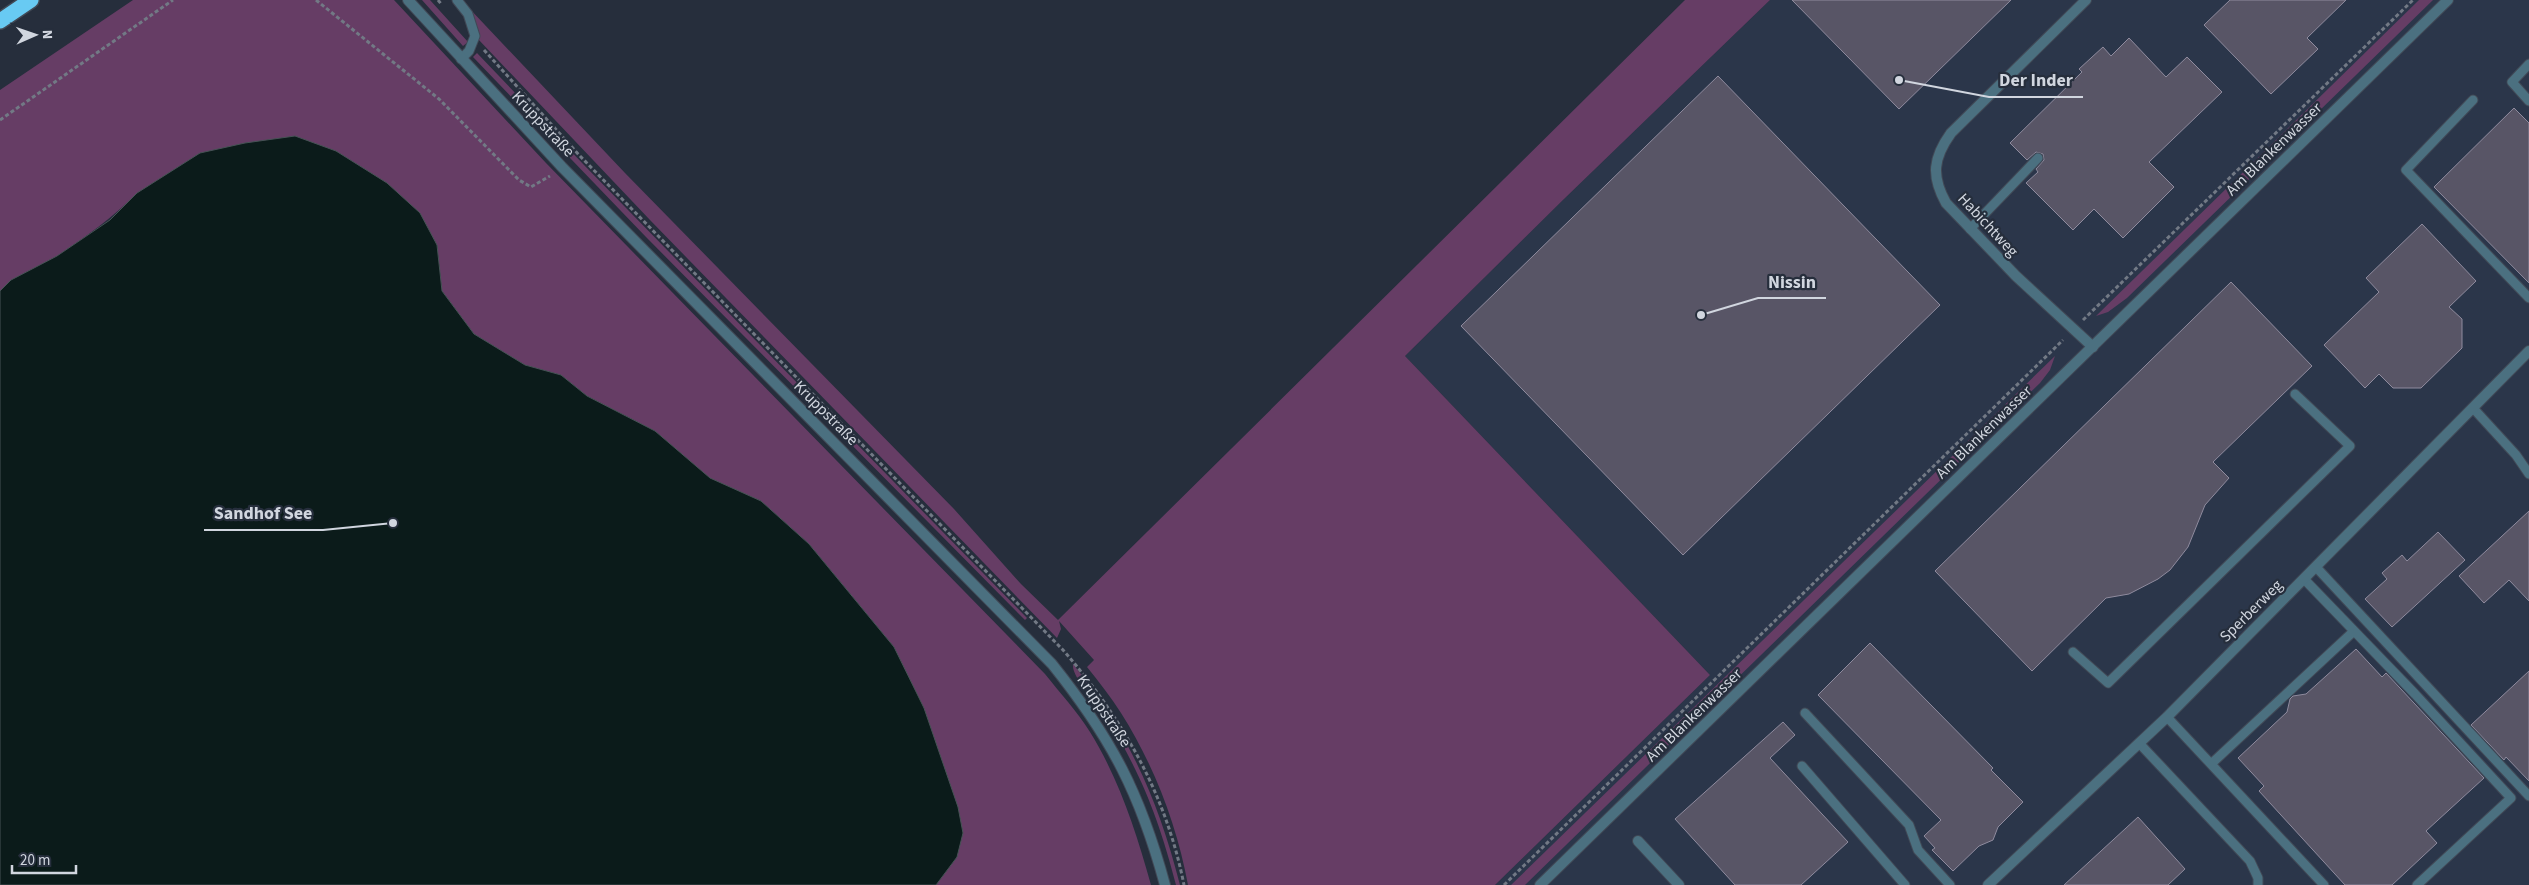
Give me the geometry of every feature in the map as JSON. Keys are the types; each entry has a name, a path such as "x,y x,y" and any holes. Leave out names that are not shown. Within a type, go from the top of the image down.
{"highway":[{"path":"0,21 31,0"}],"street":[{"name":"Kruppstraße","path":"408,0 562,167 1052,664 1106,736 1125,772 1141,808 1165,885"},
{"name":"Habichtweg","path":"2086,0 1951,133 1939,149 1936,177 1946,203 1970,229 2093,347"},
{"name":"Am Blankenwasser","path":"1540,885 2448,0"},
{"name":"Sperberweg","path":"1988,885 2140,743 2529,351"},
{"path":"1638,841 1679,885"}],"lane":[{"path":"457,0 468,14 475,36 469,52 461,59"},
{"path":"2529,64 2512,82 2529,102"},
{"path":"2473,100 2406,170 2529,298"},
{"path":"1970,229 2038,158"},
{"path":"2073,652 2108,683 2350,446 2294,394"},
{"path":"2473,408 2516,455 2529,474"},
{"path":"2316,567 2529,796"},
{"path":"2304,579 2511,798 2417,885"},
{"path":"2211,764 2354,631"},
{"path":"1805,714 1909,825 1918,850 1950,885"},
{"path":"2167,716 2324,885"},
{"path":"2140,743 2250,861 2258,878 2258,885"},
{"path":"1802,766 1905,885"}],"path":[{"path":"0,120 173,0"},
{"path":"316,0 439,99 519,180 531,187 562,167"},
{"path":"1504,885 2413,0"}],"shaded area":[{"path":"133,0 394,0 546,163 1045,674 1085,724 1110,768 1133,825 1151,885 936,885 957,857 894,647 809,544 761,501 710,479 655,431 587,396 561,375 525,365 474,334 442,291 437,245 137,193 80,241 14,280 0,291 0,90"},
{"path":"422,0 430,0 468,42 463,46"},
{"path":"1685,0 1770,0 1405,356 1710,675 1495,885 1188,885 1178,840 1154,774 1121,713 1087,667 1094,660 1059,621 1061,629 1057,638 650,220 478,39 475,20 468,7 625,173 954,509 1021,584 1058,620"},
{"path":"1770,0 2529,0 2529,885 1495,885 1710,675 1405,356"},
{"path":"2419,0 2433,0 2127,298 2108,312 2096,316"},
{"path":"477,53 1027,618 1025,620 646,237 473,57"},
{"path":"295,136 336,151 387,183 420,213 437,245 442,291 474,334 525,365 561,375 587,396 655,431 710,478 761,501 809,544 894,647 924,708 958,807 963,833 957,857 936,885 0,885 0,291 11,280 57,256 110,220 137,193 200,153 245,143"},
{"path":"2055,356 2050,370 2040,383 1525,885 1511,885"},
{"path":"1073,664 1093,690 1126,742 1162,824 1180,885 1176,885 1156,818 1139,777 1105,715 1076,676"}],"building":[{"path":"1792,0 2011,0 1899,109"},
{"path":"2230,0 2346,0 2307,38 2318,49 2271,94 2204,25"},
{"path":"2129,38 2166,77 2187,57 2222,92 2149,162 2174,187 2123,238 2094,209 2073,230 2026,183 2038,172 2036,169 2044,160 2043,154 2036,152 2027,160 2010,143 2082,72 2079,69 2103,47 2111,56"},
{"path":"1718,76 1940,305 1683,555 1461,326"},
{"path":"2514,108 2529,123 2529,283 2434,187"},
{"path":"2422,224 2476,281 2449,307 2462,319 2462,348 2421,388 2393,388 2379,374 2365,388 2324,345 2379,292 2366,278"},
{"path":"2231,282 2312,366 2213,462 2229,478 2205,505 2188,547 2170,570 2158,579 2129,594 2106,598 2032,671 1935,571"},
{"path":"2529,511 2529,601 2509,580 2484,603 2459,576"},
{"path":"2438,532 2465,560 2392,627 2365,599 2387,579 2382,573 2402,555 2407,561"},
{"path":"1870,643 1993,768 1991,770 2023,802 1998,827 1993,840 1979,846 1953,871 1932,850 1935,848 1924,836 1941,820 1818,695"},
{"path":"2356,649 2382,677 2386,673 2484,778 2426,831 2437,843 2392,885 2345,885 2259,791 2264,786 2238,758 2287,712 2290,699 2293,696 2306,694"},
{"path":"2529,671 2529,781 2506,757 2504,760 2471,725"},
{"path":"1783,722 1795,735 1770,758 1848,842 1801,885 1735,885 1675,819"},
{"path":"2138,817 2185,869 2168,885 2064,885"}],"place":[{"name":"Der Inder","path":"1899,80"},
{"name":"Nissin","path":"1701,315"},
{"name":"Sandhof See","path":"393,523"}]}
